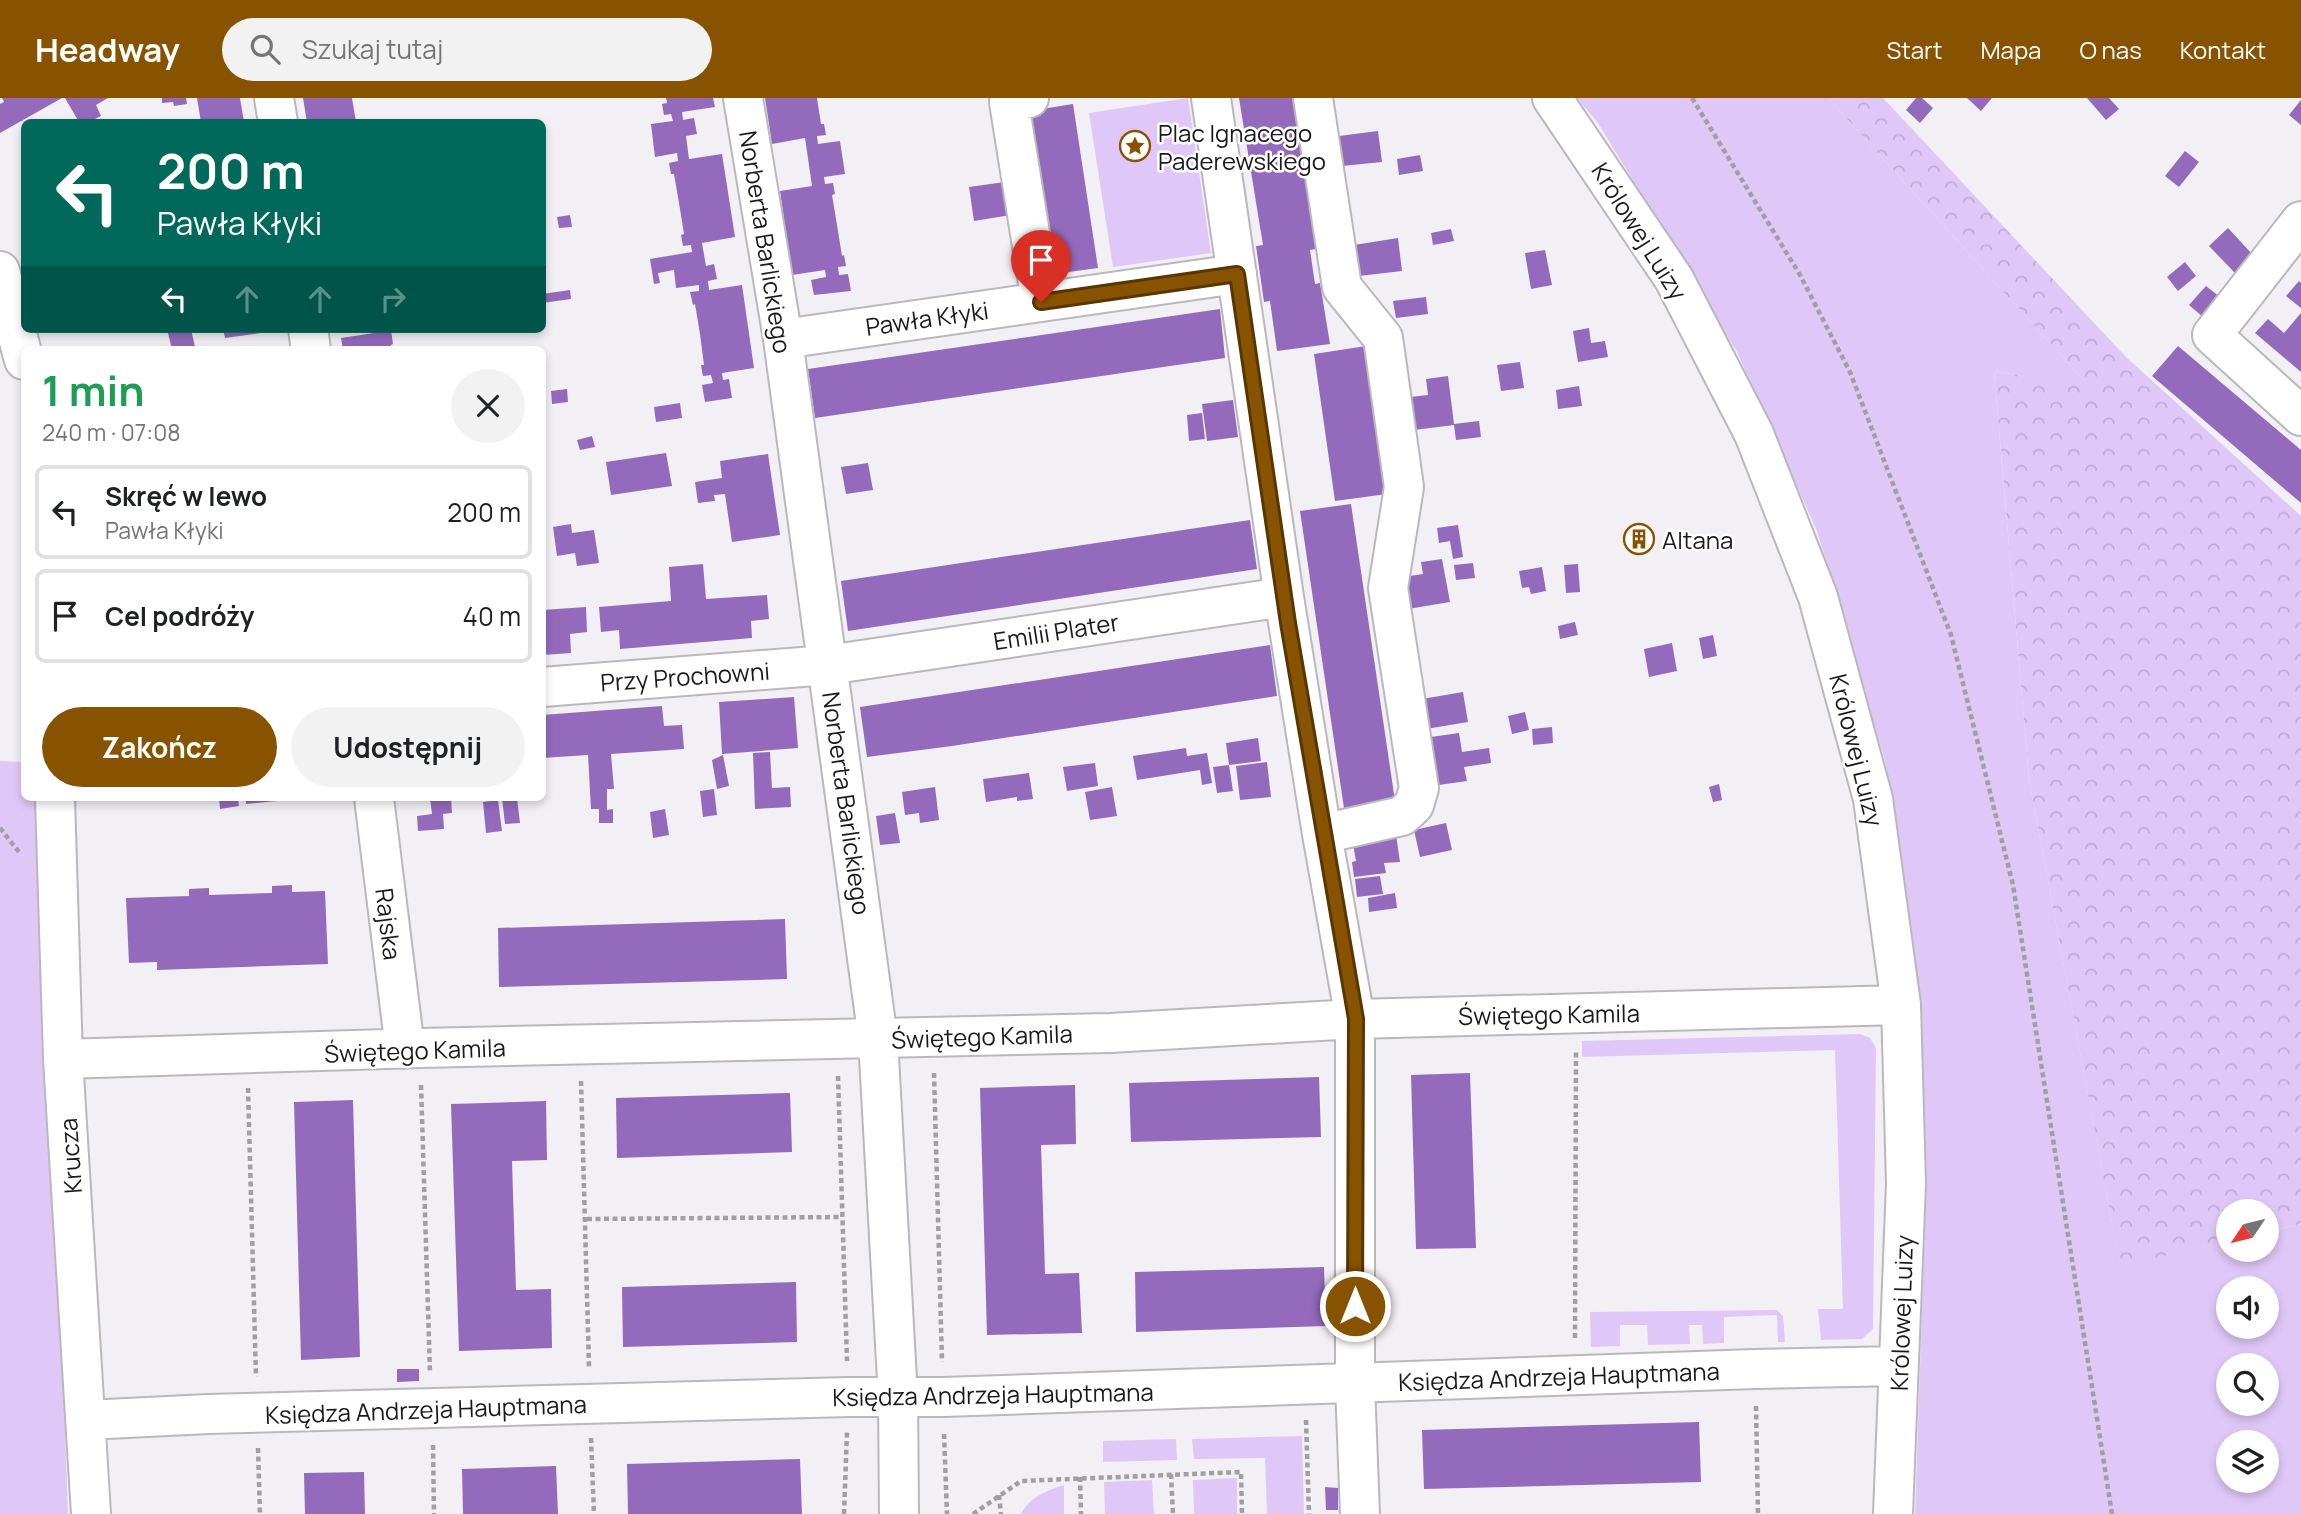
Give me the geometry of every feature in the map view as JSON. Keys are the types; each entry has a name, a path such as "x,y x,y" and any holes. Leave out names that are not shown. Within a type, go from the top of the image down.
{"street":[{"path":"274,98 278,119"},
{"name":"Norberta Barlickiego","path":"743,98 783,339 878,1039 898,1398 899,1514"},
{"path":"1029,98 1009,102 1041,302"},
{"path":"1211,98 1284,597 1322,834 1356,1019 1355,1384 1360,1514"},
{"path":"1313,98 1342,287 1382,338 1385,351 1404,487 1388,588 1419,788 1414,805 1402,817 1322,834"},
{"name":"Królowej Luizy","path":"1552,98 1674,279 1754,434 1818,597 1873,799 1901,1004 1906,1183 1893,1514"},
{"path":"2301,221 2212,335 2301,416"},
{"path":"0,271 21,348"},
{"name":"Pawła Kłyki","path":"783,339 1237,274"},
{"name":"Emilii Plater","path":"828,666 1284,597"},
{"name":"Przy Prochowni","path":"546,687 828,666"},
{"name":"Krucza","path":"55,801 64,1059 91,1514"},
{"name":"Rajska","path":"374,801 413,1049"},
{"name":"Świętego Kamila","path":"64,1059 1110,1033 1356,1019 1901,1004"},
{"name":"Księdza Andrzeja Hauptmana","path":"87,1420 849,1397 943,1397 1898,1366"}],"path":[{"path":"1692,98 1800,275 1850,372 1951,635 2013,885 2112,1514"},
{"path":"1575,1376 1576,1013"},
{"path":"933,1037 947,1514"},
{"path":"837,1040 849,1397 844,1514"},
{"path":"580,1046 594,1514"},
{"path":"413,1049 432,1409 434,1514"},
{"path":"247,1055 260,1514"},
{"path":"587,1219 842,1217"},
{"path":"1755,1369 1758,1514"},
{"path":"1305,1385 1309,1514"},
{"path":"973,1514 1021,1481 1241,1472 1242,1514"},
{"path":"1171,1474 1172,1514"},
{"path":"1080,1477 1081,1514"},
{"path":"999,1494 1001,1514"}],"green space":[{"name":"Plac Ignacego Paderewskiego","path":"1188,98 1211,253 1113,267 1089,113"},
{"path":"1577,98 1828,98 2091,388 1994,371 2029,779 2120,1265 2216,1244 2216,1262 2279,1262 2279,1229 2301,1224 2301,1514 1915,1514 1926,1193 1920,994 1885,761 1817,531 1737,352 1598,123"},
{"path":"1828,98 1883,98 2126,357 2301,516 2301,1224 2279,1229 2279,1199 2216,1199 2216,1244 2120,1266 2029,779 1994,371 2090,387"},
{"path":"0,761 21,762 21,801 38,801 68,1514 0,1514"},
{"path":"1860,1034 1870,1038 1876,1048 1873,1329 1862,1339 1821,1340 1818,1309 1843,1309 1835,1050 1582,1057 1582,1041"},
{"path":"1777,1310 1783,1316 1785,1342 1778,1342 1777,1315 1724,1317 1724,1343 1703,1344 1702,1325 1689,1325 1690,1344 1648,1345 1647,1325 1620,1325 1620,1346 1591,1347 1590,1312"},
{"path":"1302,1436 1304,1514 1267,1514 1265,1458 1194,1459 1192,1439"},
{"path":"1176,1439 1177,1460 1103,1462 1103,1441"},
{"path":"1237,1478 1237,1514 1194,1514 1193,1480"},
{"path":"1152,1480 1154,1514 1105,1514 1104,1482"},
{"path":"1064,1485 1064,1514 1021,1514 1039,1495"}],"building":[{"path":"2,98 62,98 0,133 0,104 4,102"},
{"path":"65,98 108,98 96,105 101,116 95,119 77,119"},
{"path":"162,98 186,98 187,104 174,106 173,102 162,103"},
{"path":"197,98 240,98 244,119 200,119"},
{"path":"303,98 352,98 356,119 306,119"},
{"path":"666,98 713,98 715,107 682,112 683,120 694,118 697,134 686,136 689,159 722,154 735,237 702,243 706,266 714,264 717,279 708,281 709,290 742,285 754,368 722,373 723,380 729,379 732,398 705,402 702,385 713,383 711,375 703,376 700,334 690,292 699,291 699,285 676,288 674,270 658,273 660,283 654,284 650,259 692,252 691,245 683,246 681,235 684,234 679,203 674,174 671,174 669,163 678,161 677,153 655,157 651,124 673,121 671,114 664,115 662,104 667,103"},
{"path":"765,98 817,98 821,124 824,124 826,135 817,136 818,144 840,141 845,174 824,177 825,184 833,183 835,194 832,195 846,266 838,267 839,275 848,274 851,291 814,295 811,280 826,277 825,270 792,275 780,191 812,186 805,138 772,144"},
{"path":"1239,98 1294,98 1316,249 1310,250 1315,284 1320,283 1330,344 1277,351 1270,301 1264,302 1256,246 1263,245"},
{"path":"1916,98 1922,98 1933,108 1920,123 1906,110"},
{"path":"1967,98 1992,98 1981,111"},
{"path":"2087,98 2109,98 2119,109 2106,120"},
{"path":"2301,100 2301,125 2289,115"},
{"path":"1073,104 1098,268 1047,275 1023,112"},
{"path":"1378,131 1382,162 1342,166 1339,136"},
{"path":"2185,151 2199,162 2179,187 2165,176"},
{"path":"1420,155 1423,171 1399,175 1397,159"},
{"path":"1012,181 1017,214 974,221 969,187"},
{"path":"570,215 572,227 559,228 557,217"},
{"path":"2228,228 2253,255 2235,273 2209,246"},
{"path":"1451,229 1454,241 1433,245 1431,233"},
{"path":"1398,238 1402,271 1359,276 1354,245"},
{"path":"1545,250 1552,285 1531,289 1525,253"},
{"path":"2185,262 2196,276 2178,291 2167,277"},
{"path":"2299,281 2301,283 2301,308 2286,296"},
{"path":"2206,286 2220,297 2203,317 2189,305"},
{"path":"570,290 571,299 546,302 546,293"},
{"path":"1426,297 1428,314 1396,318 1393,301"},
{"path":"1220,309 1225,358 815,418 808,369"},
{"path":"2301,313 2301,372 2255,333 2268,319 2284,333"},
{"path":"1589,328 1591,343 1605,341 1608,357 1578,362 1573,331"},
{"path":"168,333 192,333 195,346 171,346"},
{"path":"224,333 261,333 225,338"},
{"path":"391,333 393,344 342,346 341,338"},
{"path":"1366,346 1387,494 1335,501 1314,354"},
{"path":"2178,346 2301,450 2301,503 2152,376"},
{"path":"1520,362 1524,388 1501,391 1497,365"},
{"path":"1448,376 1454,424 1479,421 1481,437 1456,440 1454,425 1406,431 1402,398 1428,395 1426,379"},
{"path":"1579,386 1582,406 1558,409 1556,390"},
{"path":"567,389 568,402 552,404 551,391"},
{"path":"1233,400 1238,437 1207,441 1202,404"},
{"path":"680,403 682,418 656,422 654,407"},
{"path":"1202,413 1205,439 1189,441 1187,415"},
{"path":"592,436 595,447 580,450 577,440"},
{"path":"666,453 672,486 611,495 606,462"},
{"path":"768,454 780,535 732,542 725,494 714,495 715,501 698,503 695,482 722,478 720,461"},
{"path":"868,463 873,490 846,494 841,467"},
{"path":"1351,504 1395,801 1344,808 1300,511"},
{"path":"1250,520 1257,569 848,631 841,581"},
{"path":"571,524 572,533 594,530 599,563 577,566 575,553 557,556 553,527"},
{"path":"1458,525 1463,557 1453,559 1450,541 1439,543 1437,528"},
{"name":"Altana","path":"1647,526 1652,545 1632,551 1627,532"},
{"path":"1442,559 1450,602 1408,609 1403,577 1423,574 1421,562"},
{"path":"1473,563 1475,578 1456,580 1454,565"},
{"path":"703,564 706,599 767,595 769,619 751,621 752,638 620,649 619,630 601,632 599,607 671,601 669,567"},
{"path":"1578,564 1580,592 1566,593 1564,565"},
{"path":"1542,567 1546,591 1531,594 1529,587 1522,588 1519,571"},
{"path":"586,607 587,632 570,634 571,653 546,655 546,610"},
{"path":"1575,622 1578,635 1560,639 1558,626"},
{"path":"1713,635 1717,656 1703,659 1699,638"},
{"path":"1672,643 1677,671 1649,677 1644,649"},
{"path":"1270,645 1277,696 867,757 860,707"},
{"path":"1463,692 1468,722 1426,729 1422,699"},
{"path":"794,697 798,748 722,754 719,702"},
{"path":"662,706 664,726 682,725 684,749 611,754 614,789 607,789 607,810 613,809 613,823 599,823 599,809 591,809 588,755 546,758 546,715"},
{"path":"1525,712 1529,730 1512,734 1508,716"},
{"path":"1552,727 1553,743 1533,745 1532,729"},
{"path":"1459,733 1462,752 1489,748 1491,763 1464,767 1467,781 1432,786 1427,752 1433,751 1431,737"},
{"path":"1258,738 1261,761 1229,765 1226,743"},
{"path":"1186,748 1187,756 1207,753 1212,783 1202,785 1200,770 1137,780 1133,756"},
{"path":"770,752 772,788 790,787 791,807 755,809 753,753"},
{"path":"723,755 729,786 717,789 712,760"},
{"path":"1267,762 1271,797 1240,800 1236,766"},
{"path":"1095,763 1098,786 1067,791 1063,767"},
{"path":"1229,765 1233,791 1217,793 1213,767"},
{"path":"1029,773 1033,799 1017,801 1017,797 986,802 983,779"},
{"path":"1719,784 1722,800 1713,802 1709,787"},
{"path":"935,787 939,820 920,823 919,813 905,815 902,792"},
{"path":"1112,787 1117,816 1090,820 1085,792"},
{"path":"714,789 717,815 703,817 700,791"},
{"path":"219,801 238,801 239,806 220,809"},
{"path":"246,801 276,801 246,804"},
{"path":"430,801 451,801 452,813 443,814 444,829 418,831 417,816 432,814"},
{"path":"498,801 502,831 486,833 483,802"},
{"path":"502,801 517,801 520,823 505,824"},
{"path":"665,809 669,835 653,838 650,812"},
{"path":"895,813 900,843 880,845 876,816"},
{"path":"1446,823 1452,850 1420,857 1414,830"},
{"path":"1396,835 1400,862 1384,863 1386,873 1354,877 1352,862 1356,861 1353,844"},
{"path":"1380,876 1383,894 1357,897 1355,879"},
{"path":"292,885 292,892 325,891 328,964 157,970 157,962 129,963 126,898 189,896 189,889 209,888 209,895 272,893 272,886"},
{"path":"1395,893 1397,908 1369,912 1368,898"},
{"path":"785,919 787,979 499,987 498,928"},
{"path":"1470,1073 1476,1248 1416,1249 1411,1075"},
{"path":"1319,1077 1321,1137 1131,1142 1129,1083"},
{"path":"1075,1085 1076,1144 1041,1145 1045,1274 1079,1273 1082,1333 987,1335 980,1088"},
{"path":"790,1093 792,1152 617,1158 616,1098"},
{"path":"353,1100 360,1357 301,1360 294,1102"},
{"path":"546,1101 547,1160 512,1161 516,1290 551,1289 552,1348 459,1351 451,1104"},
{"path":"1324,1267 1326,1326 1136,1332 1135,1272"},
{"path":"796,1282 797,1342 623,1347 622,1287"},
{"path":"397,1369 419,1369 419,1381 397,1382"},
{"path":"1699,1422 1701,1482 1424,1489 1422,1430"},
{"path":"800,1459 802,1514 628,1514 627,1464"},
{"path":"556,1466 558,1514 463,1514 462,1469"},
{"path":"364,1472 365,1514 305,1514 304,1473"},
{"path":"1325,1487 1338,1488 1338,1510 1326,1510"}],"place":[{"name":"Plac Ignacego Paderewskiego","path":"1135,146"},
{"name":"Altana","path":"1639,539"}],"route":[{"path":"1041,302 1237,274 1288,623 1322,834 1356,1019 1355,1306"}]}
